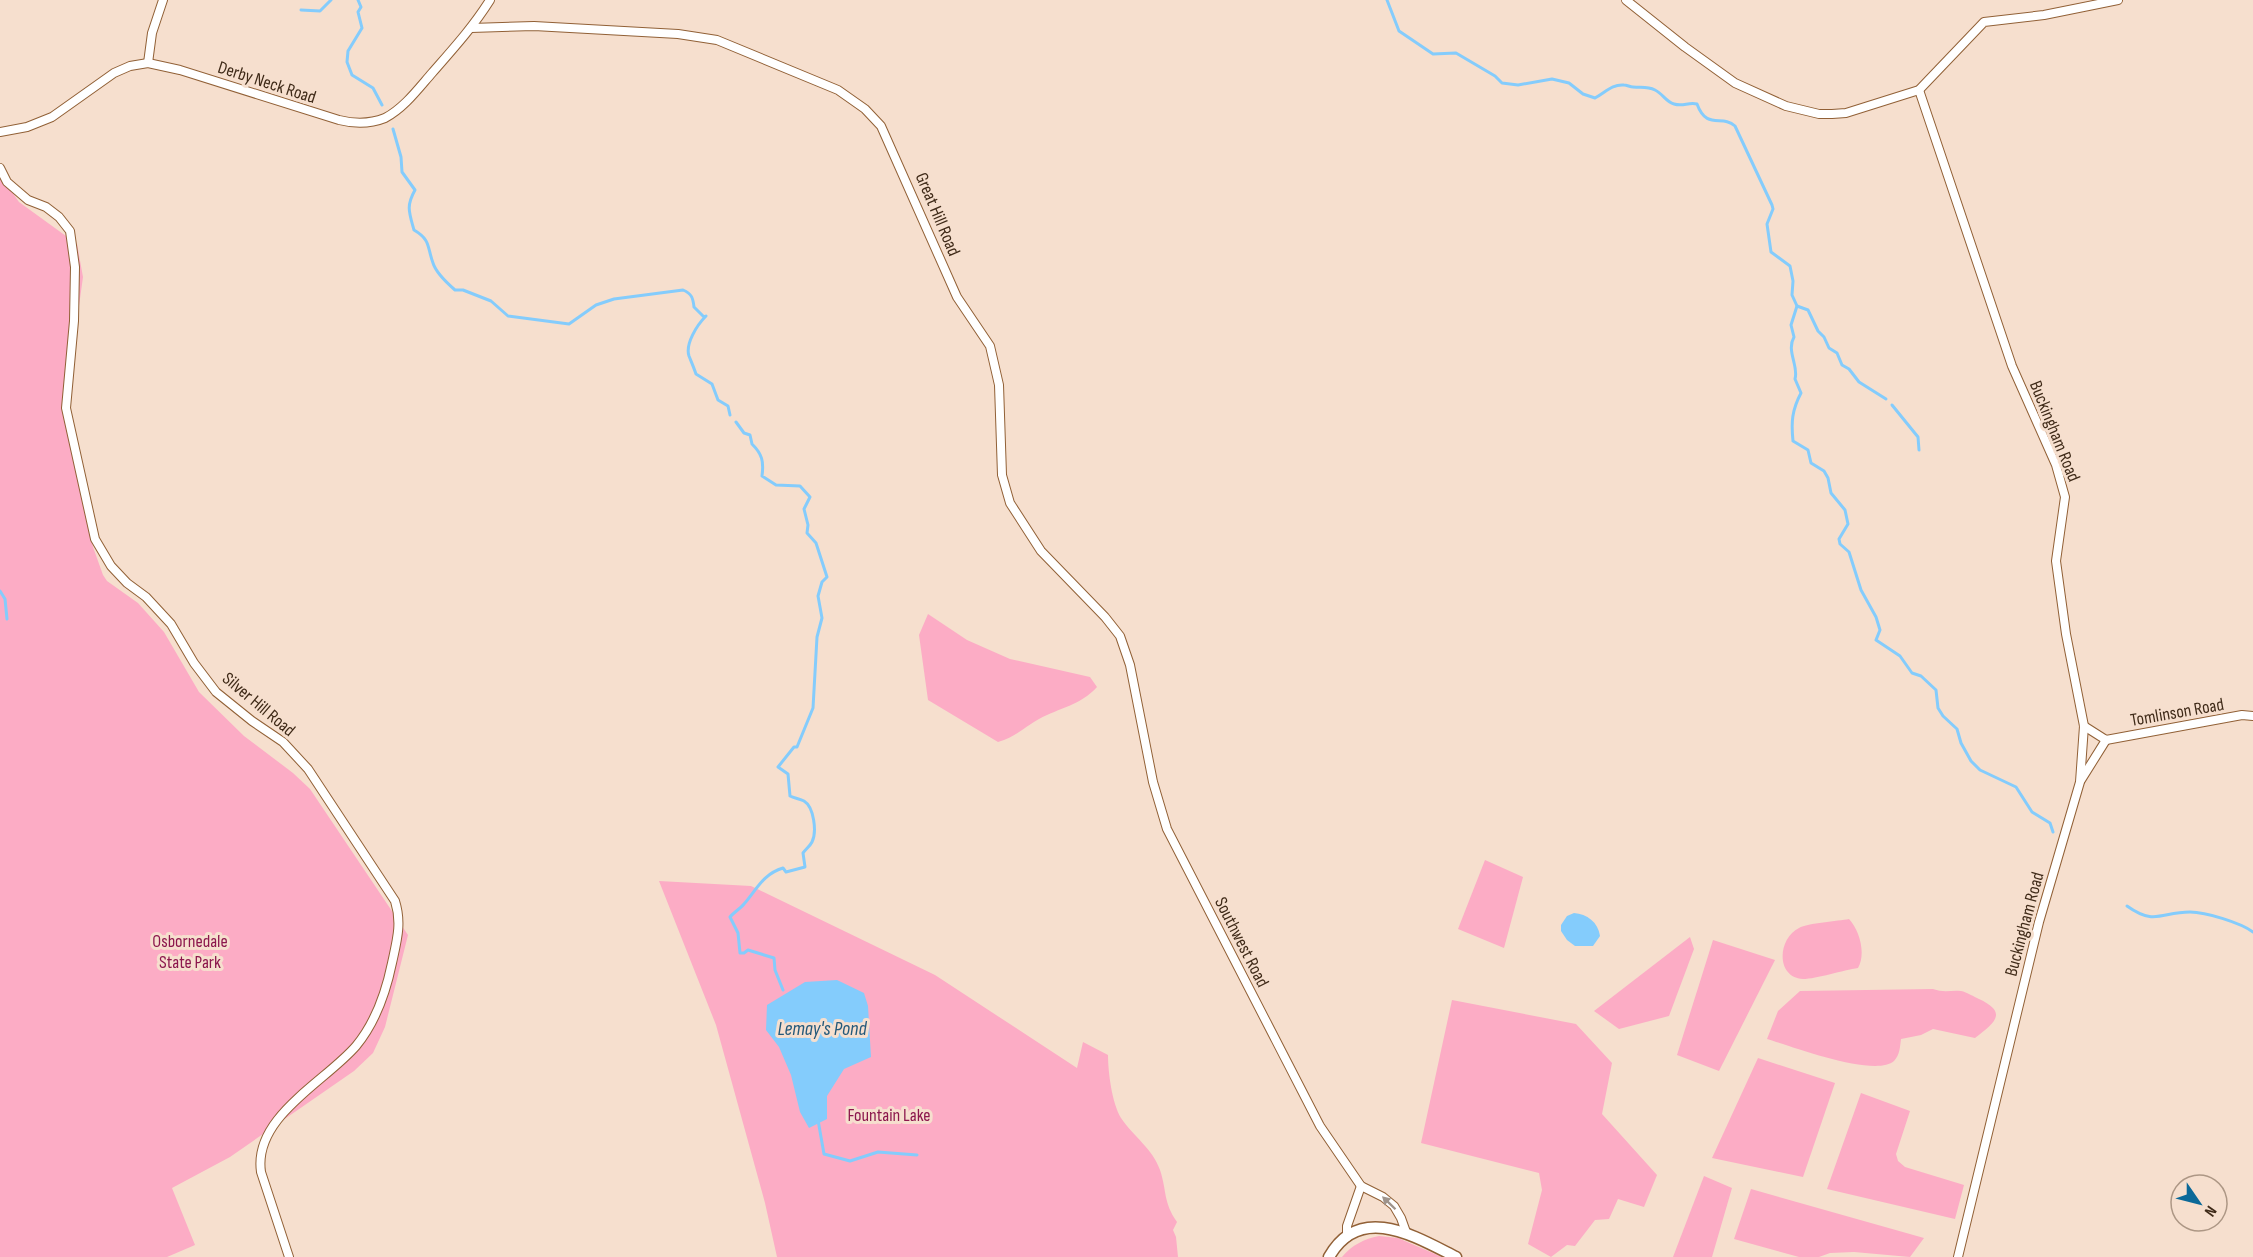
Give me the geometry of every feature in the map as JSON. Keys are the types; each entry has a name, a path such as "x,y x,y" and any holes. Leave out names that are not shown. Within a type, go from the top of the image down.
{"main road":[{"path":"1329,1257 1347,1237 1358,1231 1374,1227 1388,1227 1406,1232 1456,1257"}],"street":[{"path":"148,63 152,33 163,0"},
{"name":"Derby Neck Road","path":"0,132 27,127 52,117 114,73 130,66 148,63 180,70 350,123 370,123 394,112 406,102 471,28 490,0"},
{"path":"1626,0 1721,74 1756,94 1786,106 1819,114 1846,113 1919,90 1984,22 2044,15 2118,0"},
{"name":"Great Hill Road","path":"471,28 534,26 678,34 717,40 838,90 865,109 885,133 957,297 990,346 998,374 1002,475 1010,503 1041,551 1105,617 1120,636 1130,665 1136,695"},
{"name":"Buckingham Road","path":"1919,90 2012,366 2056,465 2065,497 2056,561 2066,634 2084,726 2080,782 2039,922 1958,1257"},
{"name":"Silver Hill Road","path":"0,168 7,182 28,200 46,207 59,217 70,231 75,267 75,288 66,408 95,539 111,566 127,583 146,597 171,624 194,663 216,692 283,742 308,769 395,901 400,916 389,979 369,1026 350,1053 290,1105 277,1120 266,1140 260,1160 261,1172 289,1257"},
{"name":"Southwest Road","path":"1136,695 1153,782 1167,829 1320,1126 1361,1186 1383,1197 1394,1206 1406,1232"},
{"name":"Tomlinson Road","path":"2106,740 2253,716"},
{"path":"2080,782 2106,740 2084,726"},
{"path":"1347,1237 1347,1226 1361,1186"}],"green space":[{"name":"Osbornedale State Park","path":"0,175 19,202 77,244 83,277 73,349 69,423 93,547 103,575 107,581 138,603 164,632 199,692 244,736 293,773 310,789 408,935 385,1027 373,1053 354,1071 230,1157 172,1188 195,1245 167,1257 0,1257"},
{"path":"928,614 967,640 1010,659 1090,677 1097,687 1077,702 1039,719 998,742 928,700 919,635"},
{"path":"1485,860 1523,877 1504,948 1458,929"},
{"name":"Fountain Lake","path":"659,881 751,886 935,975 1077,1068 1083,1042 1108,1055 1111,1087 1118,1112 1126,1125 1148,1149 1160,1170 1167,1202 1177,1222 1173,1230 1178,1257 777,1257 765,1203 716,1025"},
{"path":"1849,919 1861,943 1862,956 1858,968 1803,979 1794,977 1788,972 1783,956 1787,940 1792,933 1809,925"},
{"path":"1690,937 1694,949 1669,1016 1619,1029 1594,1011"},
{"path":"1713,940 1775,960 1719,1071 1677,1055"},
{"path":"1933,989 1961,991 1988,1004 1996,1014 1993,1023 1975,1038 1933,1029 1921,1035 1901,1039 1894,1061 1884,1065 1870,1066 1832,1059 1767,1039 1778,1011 1800,991"},
{"path":"1452,1000 1576,1024 1612,1063 1602,1114 1657,1175 1644,1207 1618,1199 1609,1219 1595,1220 1575,1246 1567,1245 1551,1257 1528,1244 1542,1190 1539,1173 1421,1143"},
{"path":"1758,1058 1835,1083 1803,1177 1712,1158"},
{"path":"1861,1093 1910,1111 1896,1154 1898,1161 1905,1167 1964,1185 1955,1219 1827,1189"},
{"path":"1704,1176 1732,1188 1712,1257 1673,1257"},
{"path":"1751,1189 1924,1238 1910,1257 1854,1252 1830,1253 1819,1257 1799,1257 1734,1239"},
{"path":"1379,1236 1398,1238 1442,1257 1342,1257 1359,1243"}],"water":[{"path":"1574,913 1587,917 1597,927 1600,936 1593,946 1575,946 1561,931 1561,925 1567,916"},
{"name":"Lemay's Pond","path":"837,980 864,993 868,1006 871,1057 844,1069 827,1096 827,1119 809,1128 800,1112 791,1075 779,1047 766,1030 767,1005 805,982"}],"waterway":[{"path":"301,10 320,11 331,0"},
{"path":"358,0 361,7 358,12 362,28 348,51 347,62 352,75 373,88 382,105"},
{"path":"1387,0 1399,31 1433,54 1456,53 1495,76 1502,83 1518,85 1552,79 1569,83 1583,94 1595,98 1612,87 1620,85 1649,88 1671,103 1697,104 1705,117 1710,120 1725,121 1735,126 1772,205 1773,209 1767,224 1771,252 1790,266 1793,281 1792,295 1797,306 1791,325 1794,337 1791,348 1795,379 1801,393 1793,416 1793,441 1808,450 1811,463 1824,471 1831,493 1845,510 1848,524 1839,539 1840,544 1849,552 1861,590 1876,617 1880,630 1876,640 1900,656 1912,673 1921,676 1936,690 1938,708 1957,729 1961,743 1971,761 1980,770 2016,787 2032,812 2050,823 2053,832"},
{"path":"393,129 401,157 402,172 415,190 409,209 414,230 426,241 437,270 455,290 463,290 491,301 508,316 569,324 596,305 614,299 683,290 691,297 694,307 704,317 706,316 690,340 689,356 696,374 712,384 718,400 728,406 730,415"},
{"path":"1797,306 1808,310 1818,331 1829,348 1837,353 1842,365 1849,369 1859,382 1886,399"},
{"path":"1892,405 1918,437 1919,450"},
{"path":"736,422 744,433 750,435 752,444 760,455 762,476 776,485 800,486 810,497 804,509 808,525 807,533 816,543 827,577 822,582 818,596 822,618 817,637 813,708 797,747 794,747 778,767 788,774 790,796 804,801 810,809 814,820 814,838 803,853 805,867 786,872 783,868 770,874 730,917 738,933 740,953 748,950 774,958 775,970 783,990"},
{"path":"0,591 5,599 7,619"},
{"path":"2127,906 2152,917 2190,912 2205,914 2232,922 2253,932"},
{"path":"818,1120 824,1154 850,1161 878,1152 917,1155"}]}
